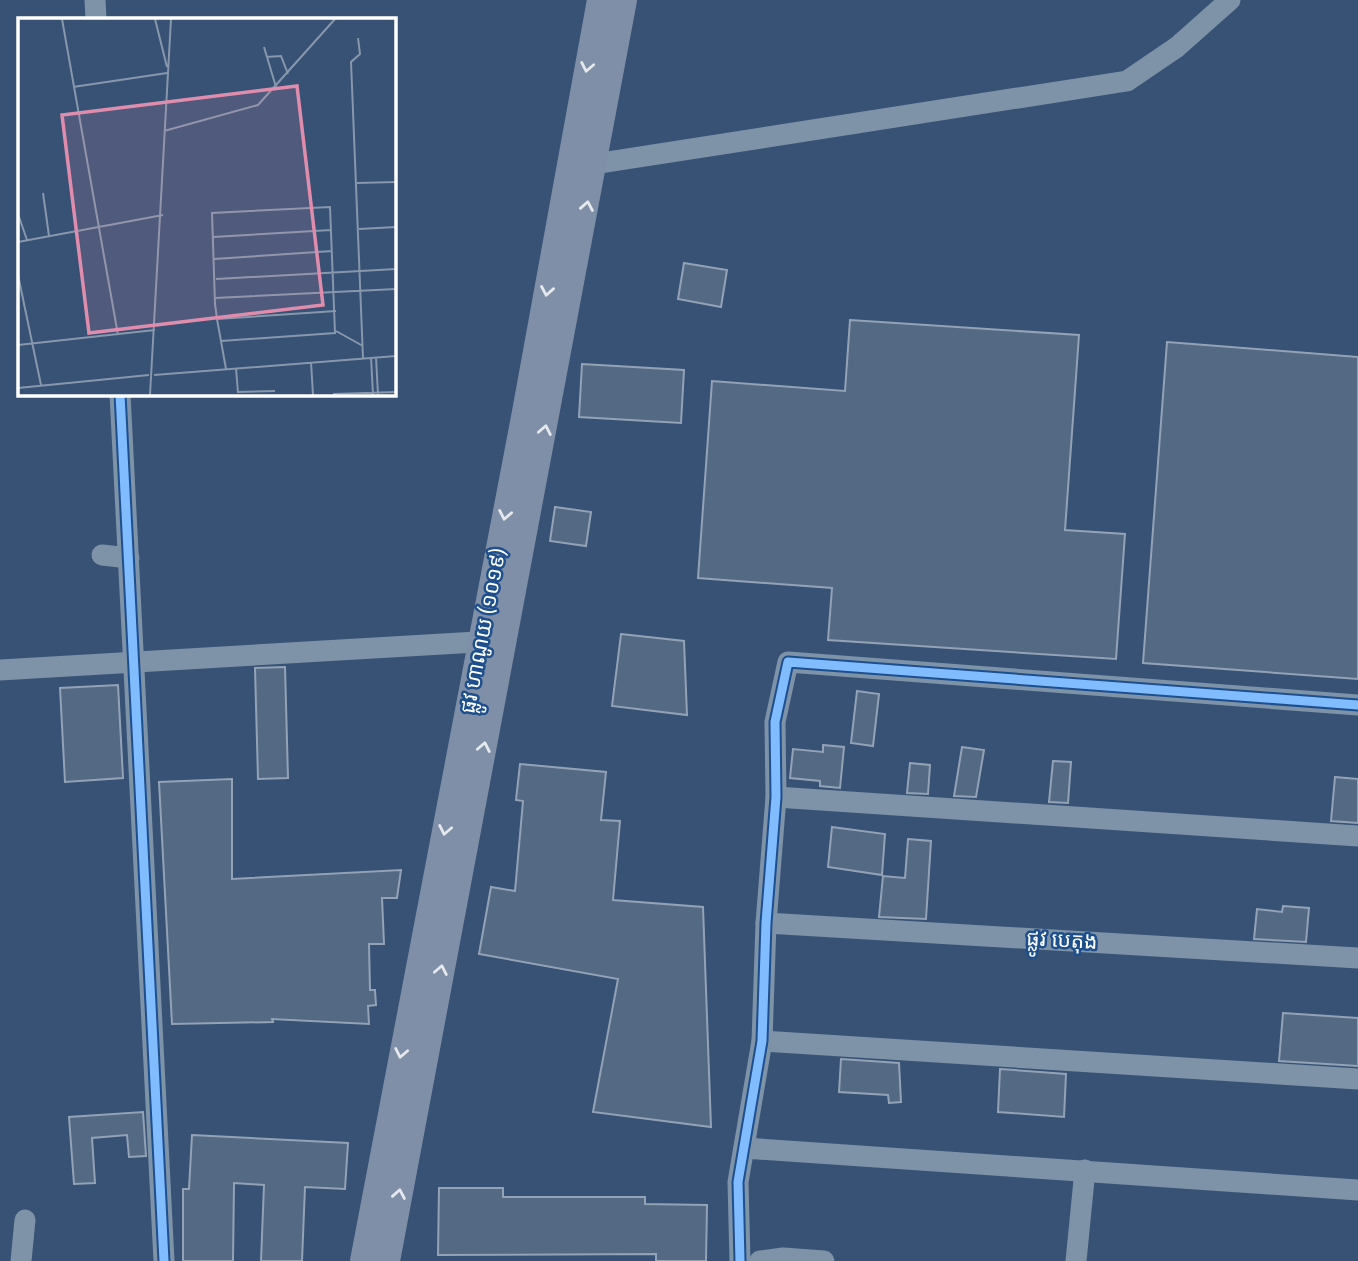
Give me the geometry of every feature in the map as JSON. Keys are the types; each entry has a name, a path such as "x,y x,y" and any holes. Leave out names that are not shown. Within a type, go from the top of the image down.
{"main road":[{"name":"ផ្លូវ ហាណូយ (១០១៩)","path":"582,162 600,0"},
{"name":"ផ្លូវ ហាណូយ (១០១៩)","path":"387,1261 493,642 582,162 624,0"},
{"name":"ផ្លូវ ហាណូយ (១០១៩)","path":"363,1261 493,642"}],"street":[{"path":"95,0 96,18"},
{"path":"582,162 1127,81 1177,47 1230,0"},
{"path":"120,396 164,1261"},
{"path":"102,555 130,558"},
{"path":"0,670 493,642"},
{"path":"740,1261 738,1182 762,1041 766,923 776,797 775,722 788,662 1358,705"},
{"path":"776,797 1358,836"},
{"name":"ផ្លូវ បេតុង","path":"766,923 1358,958"},
{"path":"762,1041 1358,1079"},
{"path":"744,1148 1358,1190"},
{"path":"1076,1261 1085,1170"},
{"path":"21,1261 25,1220"},
{"path":"760,1261 783,1258 824,1261"}],"building":[{"path":"684,263 727,270 721,307 678,299"},
{"path":"850,320 1079,335 1065,530 1125,534 1116,659 828,640 832,588 698,578 712,381 845,391"},
{"path":"1167,342 1358,357 1358,679 1143,663"},
{"path":"582,364 684,370 681,423 579,417"},
{"path":"555,507 591,512 586,546 550,541"},
{"path":"621,634 684,641 687,715 612,706"},
{"path":"285,667 288,778 258,779 255,668"},
{"path":"118,685 123,778 65,782 60,688"},
{"path":"857,691 879,694 873,746 851,743"},
{"path":"823,745 844,747 840,788 820,786 820,781 790,778 793,749 823,752"},
{"path":"962,747 984,750 976,797 954,796"},
{"path":"1053,761 1071,762 1068,803 1049,802"},
{"path":"910,763 930,765 928,794 907,793"},
{"path":"520,764 606,772 601,820 620,821 613,900 703,907 711,1127 593,1112 618,979 479,954 491,887 515,891 523,801 516,800"},
{"path":"1335,777 1358,779 1358,823 1331,821"},
{"path":"232,779 232,879 401,870 397,898 382,898 384,944 369,944 370,990 375,990 376,1005 368,1006 369,1024 272,1019 273,1022 172,1024 159,782"},
{"path":"832,827 885,834 882,875 828,867"},
{"path":"908,839 931,841 926,919 879,917 883,876 905,878"},
{"path":"1283,906 1309,908 1306,942 1254,939 1257,909 1282,912"},
{"path":"1283,1013 1358,1018 1358,1066 1279,1061"},
{"path":"841,1059 899,1063 901,1102 889,1103 888,1095 839,1092"},
{"path":"1000,1069 1066,1074 1064,1117 998,1112"},
{"path":"143,1112 146,1156 129,1157 127,1135 92,1138 95,1183 74,1184 69,1117"},
{"path":"192,1135 348,1143 345,1189 305,1187 302,1261 261,1261 264,1185 234,1183 233,1261 183,1261 183,1189 189,1189"},
{"path":"439,1188 503,1188 503,1197 645,1197 645,1204 707,1205 706,1261 656,1261 656,1254 438,1255"}],"cycle path":[{"path":"120,396 164,1261"},
{"path":"740,1261 738,1182 762,1041 766,923 776,797 775,722 788,662 1358,705"}]}
